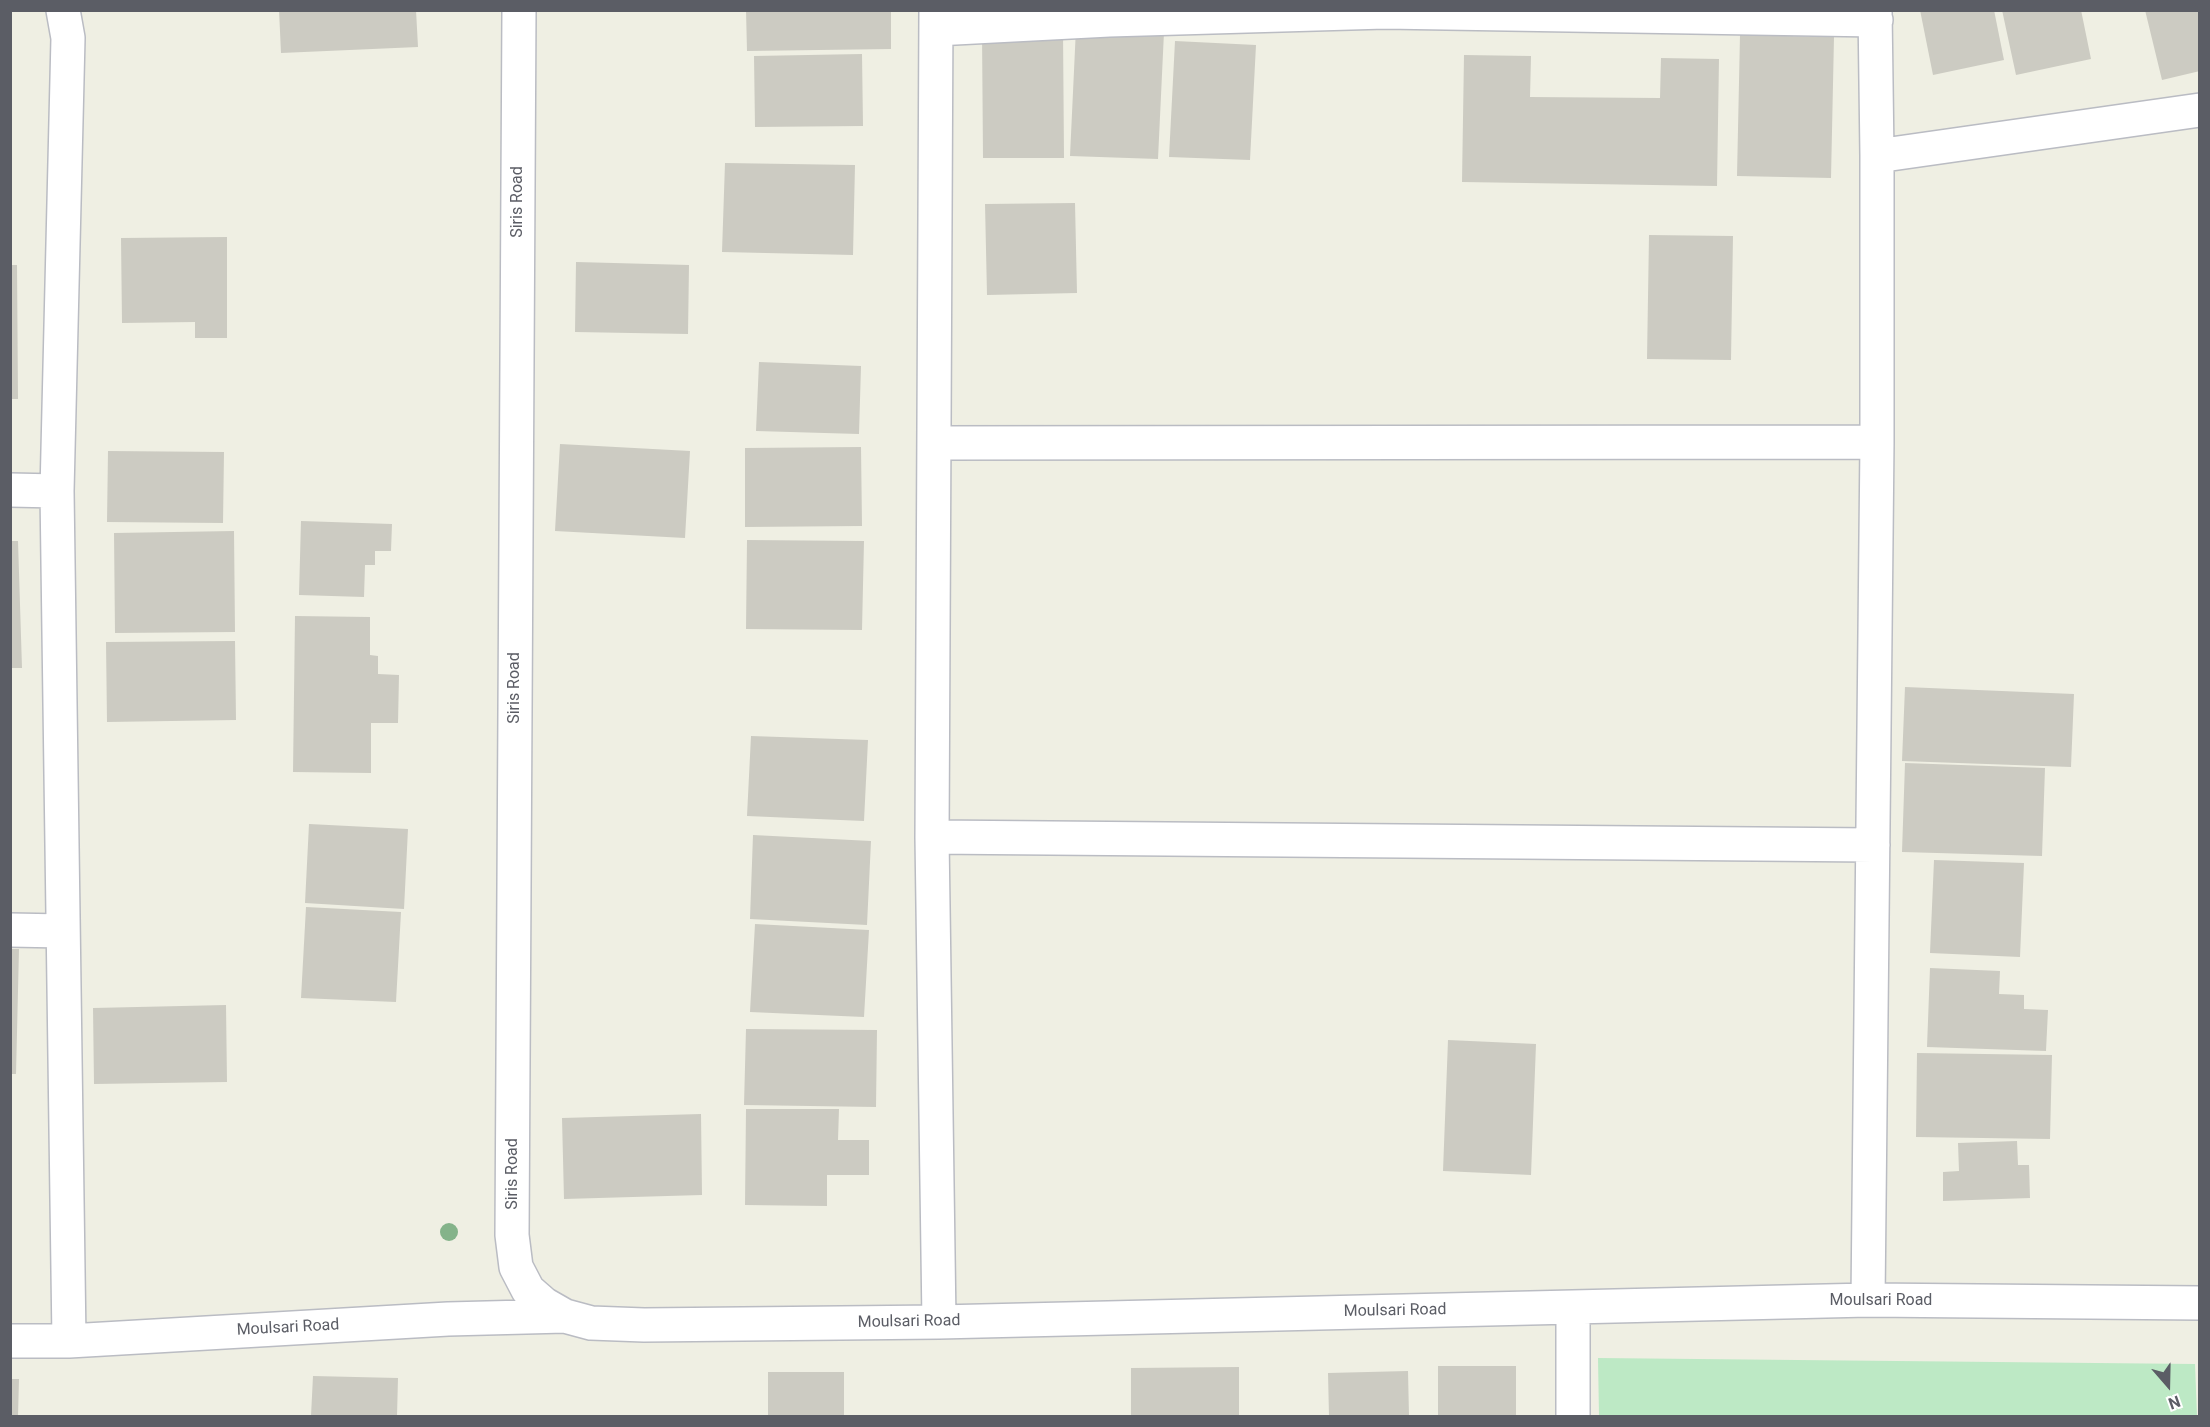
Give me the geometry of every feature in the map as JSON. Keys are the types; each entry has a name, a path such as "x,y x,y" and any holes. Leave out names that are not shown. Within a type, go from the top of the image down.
{"street":[{"path":"63,10 68,38 57,491 69,1341"},
{"name":"Siris Road","path":"519,10 512,1235 516,1267 528,1290 544,1304 578,1319"},
{"path":"939,1322 932,837 936,20 1109,20 1385,11 1876,15 1877,442 1868,1300"},
{"path":"1877,156 2199,110"},
{"path":"934,443 1877,442"},
{"path":"10,490 57,491"},
{"path":"932,837 1873,845"},
{"path":"10,930 63,932"},
{"name":"Moulsari Road","path":"10,1341 69,1341 448,1319 578,1319 644,1325 939,1322 1868,1300 2199,1303"},
{"path":"1573,1307 1573,1416"}],"green space":[{"path":"1598,1358 2195,1364 2197,1416 1599,1416"}],"building":[{"path":"279,10 416,10 418,47 281,53"},
{"path":"746,10 891,10 891,49 747,51"},
{"path":"1920,10 1994,10 2004,60 1933,75"},
{"path":"2002,10 2081,10 2091,59 2016,75"},
{"path":"2145,10 2200,10 2200,71 2162,80"},
{"path":"1076,28 1164,32 1158,159 1070,156"},
{"path":"1063,31 1064,158 983,158 982,32"},
{"path":"1740,35 1834,37 1831,178 1737,176"},
{"path":"1175,41 1256,45 1250,160 1169,157"},
{"path":"862,54 863,126 755,127 754,56"},
{"path":"1464,55 1531,56 1530,97 1660,98 1661,58 1719,59 1717,186 1462,182"},
{"path":"725,163 855,165 853,255 722,252"},
{"path":"1075,203 1077,293 987,295 985,204"},
{"path":"1649,235 1733,236 1731,360 1647,359"},
{"path":"227,237 227,338 195,338 195,322 122,323 121,238"},
{"path":"576,262 689,265 688,334 575,332"},
{"path":"10,265 17,265 18,399 10,399"},
{"path":"759,362 861,366 859,434 756,431"},
{"path":"560,444 690,451 685,538 555,531"},
{"path":"861,447 862,526 745,527 745,448"},
{"path":"108,451 224,452 223,523 107,522"},
{"path":"301,521 392,524 391,551 375,551 375,565 365,565 364,597 299,595"},
{"path":"234,531 235,632 115,633 114,533"},
{"path":"747,540 864,541 862,630 746,629"},
{"path":"10,541 18,541 22,668 10,668"},
{"path":"295,616 370,617 370,655 378,656 378,674 399,675 398,723 371,723 371,773 293,772"},
{"path":"235,641 236,720 107,722 106,642"},
{"path":"1905,687 2074,694 2071,767 1902,761"},
{"path":"751,736 868,740 864,821 747,816"},
{"path":"1905,763 2045,768 2042,856 1902,852"},
{"path":"309,824 408,829 404,909 305,903"},
{"path":"753,835 871,841 867,925 750,919"},
{"path":"1934,860 2024,863 2020,957 1930,953"},
{"path":"306,907 401,912 396,1002 301,998"},
{"path":"755,924 869,930 864,1017 750,1012"},
{"path":"10,949 19,949 16,1074 10,1074"},
{"path":"1930,968 2000,971 1999,994 2024,995 2024,1009 2048,1010 2046,1051 1927,1047"},
{"path":"226,1005 227,1082 94,1084 93,1008"},
{"path":"746,1029 877,1030 876,1107 744,1105"},
{"path":"1448,1040 1536,1044 1531,1175 1443,1171"},
{"path":"1917,1053 2052,1055 2050,1139 1916,1137"},
{"path":"746,1109 839,1109 838,1140 869,1140 869,1175 827,1175 827,1206 745,1205"},
{"path":"701,1114 702,1195 564,1199 562,1118"},
{"path":"2017,1141 2018,1165 2029,1165 2030,1198 1943,1201 1943,1172 1959,1171 1958,1143"},
{"path":"1438,1366 1516,1366 1516,1416 1438,1416"},
{"path":"1239,1367 1239,1416 1131,1416 1131,1368"},
{"path":"1408,1371 1409,1416 1329,1416 1328,1373"},
{"path":"768,1372 844,1372 844,1416 768,1416"},
{"path":"313,1376 398,1378 397,1416 311,1416"},
{"path":"10,1379 19,1379 18,1416 10,1416"}]}
